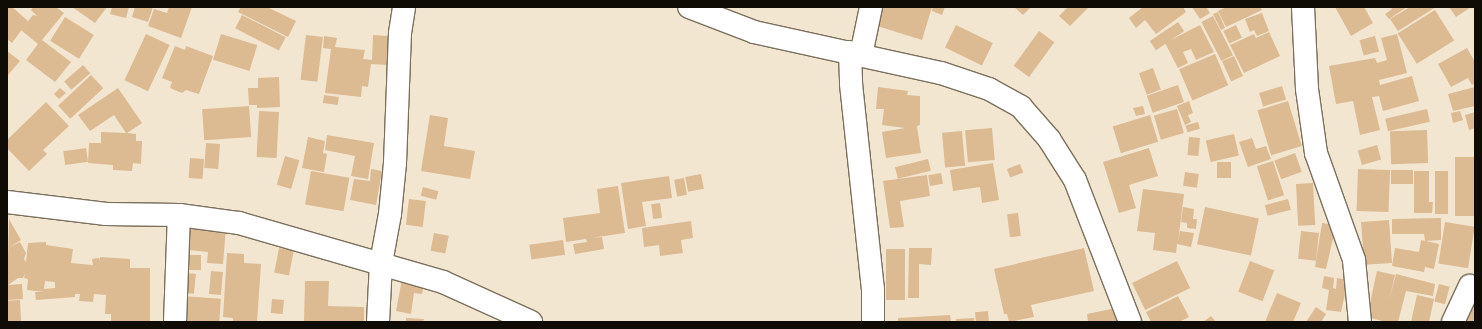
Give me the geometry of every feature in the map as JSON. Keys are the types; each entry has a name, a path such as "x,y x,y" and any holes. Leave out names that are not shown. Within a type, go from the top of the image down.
{"street":[{"path":"378,322 381,263 390,214 395,163 400,40 404,7"},
{"path":"689,7 754,32 941,73 989,89 1021,107 1049,139 1076,180 1130,322"},
{"path":"870,7 855,53 851,84 873,289 873,322"},
{"path":"1303,7 1307,89 1316,153 1354,260 1360,322"},
{"path":"7,202 106,214 179,215 239,223 443,282 531,322"},
{"path":"175,322 179,215"},
{"path":"1453,322 1470,286"}],"building":[{"path":"7,7 12,7 28,21 12,43 7,39"},
{"path":"33,7 56,7 64,13 42,40 71,62 55,82 26,60 38,44 21,30 33,15 37,16 31,10"},
{"path":"72,7 107,7 95,23"},
{"path":"112,7 129,7 126,18 110,14"},
{"path":"135,7 153,7 148,22 132,17"},
{"path":"169,7 192,7 181,38 148,26 154,9 167,13"},
{"path":"241,7 267,7 296,21 288,37 238,12"},
{"path":"879,7 932,7 922,40 874,25"},
{"path":"933,7 945,7 942,15 932,11"},
{"path":"1014,7 1031,7 1023,15"},
{"path":"1068,7 1089,7 1070,26 1059,16"},
{"path":"1143,7 1183,7 1186,12 1156,34 1145,20 1136,28 1129,18"},
{"path":"1192,7 1206,7 1210,13 1200,19"},
{"path":"1226,7 1260,7 1262,10 1226,27 1218,11"},
{"path":"1335,7 1364,7 1373,23 1351,36"},
{"path":"1390,7 1407,7 1389,19 1385,14 1392,9"},
{"path":"1410,7 1436,7 1398,31 1390,19"},
{"path":"1449,7 1471,7 1456,17"},
{"path":"1435,10 1454,41 1417,64 1398,33"},
{"path":"1218,12 1225,28 1221,30 1213,14"},
{"path":"1262,13 1269,31 1257,36 1254,30 1250,32 1245,19"},
{"path":"242,15 286,37 279,51 235,28"},
{"path":"1213,16 1233,55 1221,61 1201,22"},
{"path":"65,17 94,35 79,59 50,41"},
{"path":"1178,22 1184,31 1156,50 1150,41"},
{"path":"956,25 993,43 982,65 945,47"},
{"path":"1200,25 1214,52 1196,60 1191,49 1183,52 1188,63 1178,68 1165,43"},
{"path":"1236,25 1242,38 1229,44 1223,31"},
{"path":"1039,31 1054,42 1029,77 1014,66"},
{"path":"1269,32 1280,56 1244,73 1230,45 1254,34 1256,38"},
{"path":"146,34 170,45 148,91 124,80"},
{"path":"221,34 257,45 249,71 213,60"},
{"path":"1397,34 1407,73 1379,80 1380,85 1412,76 1419,101 1383,111 1379,96 1372,97 1380,130 1360,135 1353,101 1336,104 1329,66 1375,58 1377,63 1387,60 1381,38"},
{"path":"306,35 323,37 317,82 301,80"},
{"path":"373,35 389,36 387,65 371,64 368,87 362,86 361,97 325,93 331,49 323,48 324,36 337,38 335,47 365,50 363,59 372,60"},
{"path":"1375,36 1379,51 1364,56 1360,40"},
{"path":"175,46 185,50 186,46 213,56 199,94 186,90 182,93 170,88 172,82 162,78"},
{"path":"1467,48 1475,62 1475,83 1472,85 1468,78 1451,87 1438,64"},
{"path":"7,51 20,61 8,75 7,75"},
{"path":"1215,54 1228,85 1192,101 1179,69"},
{"path":"1234,56 1243,76 1231,81 1222,61"},
{"path":"83,65 90,73 71,90 64,81"},
{"path":"1153,68 1161,90 1147,95 1139,73"},
{"path":"91,75 103,88 70,119 58,106"},
{"path":"279,77 280,107 257,108 257,105 249,105 248,88 258,88 258,78"},
{"path":"1178,85 1184,102 1153,113 1147,96"},
{"path":"1282,86 1286,99 1263,106 1259,93"},
{"path":"878,87 908,91 907,95 920,96 920,125 917,126 921,153 886,158 882,132 905,128 882,125 884,109 876,109"},
{"path":"1475,87 1475,106 1453,111 1448,94"},
{"path":"60,88 66,93 59,99 54,94"},
{"path":"118,88 142,123 127,133 136,134 136,141 142,141 141,164 133,163 132,171 113,170 113,165 88,163 89,143 101,143 101,132 126,133 114,115 90,131 78,115"},
{"path":"324,95 339,97 338,105 323,103"},
{"path":"1189,101 1193,113 1188,115 1191,122 1185,125 1177,106"},
{"path":"1288,101 1302,146 1271,155 1257,110"},
{"path":"46,102 69,126 43,150 47,154 29,171 7,148 7,140"},
{"path":"249,106 251,137 204,140 202,109"},
{"path":"1143,106 1145,114 1136,116 1133,108"},
{"path":"1177,109 1184,133 1161,140 1154,116"},
{"path":"1427,109 1430,122 1388,131 1385,119"},
{"path":"259,111 279,112 277,158 257,157"},
{"path":"1460,111 1463,120 1453,123 1451,113"},
{"path":"1475,112 1475,128 1469,130 1465,115"},
{"path":"430,115 448,118 444,146 475,151 470,179 421,171"},
{"path":"1150,115 1158,142 1121,153 1113,126"},
{"path":"1198,122 1200,129 1187,132 1186,126"},
{"path":"992,128 995,160 968,162 965,130"},
{"path":"1427,130 1428,163 1391,164 1390,131"},
{"path":"962,131 965,166 945,168 942,133"},
{"path":"1234,134 1239,155 1211,162 1206,141"},
{"path":"327,135 374,143 368,179 351,176 355,156 325,150"},
{"path":"308,137 325,141 323,153 327,154 324,172 302,168"},
{"path":"1189,137 1200,138 1198,156 1187,155"},
{"path":"1252,138 1256,149 1266,146 1271,159 1248,167 1239,142"},
{"path":"206,143 220,144 218,169 204,168"},
{"path":"1377,145 1381,159 1362,165 1358,151"},
{"path":"86,148 88,162 65,165 63,151"},
{"path":"1149,148 1158,176 1129,185 1136,208 1119,213 1103,162"},
{"path":"1295,153 1302,172 1281,179 1274,161"},
{"path":"285,156 299,160 291,189 277,185"},
{"path":"1455,157 1475,157 1475,216 1455,216"},
{"path":"190,158 204,159 203,179 189,178"},
{"path":"928,159 931,171 898,179 895,167"},
{"path":"1273,161 1284,195 1268,200 1257,166"},
{"path":"1217,162 1231,162 1231,178 1217,178"},
{"path":"993,163 999,200 982,203 980,187 953,191 950,170"},
{"path":"1020,164 1023,172 1010,177 1007,169"},
{"path":"371,169 382,171 376,205 350,200 354,179 370,181"},
{"path":"1358,169 1390,170 1389,212 1357,211"},
{"path":"1391,170 1413,170 1413,184 1391,184"},
{"path":"311,171 349,178 344,211 305,204"},
{"path":"1414,171 1429,171 1429,202 1433,202 1432,213 1414,213"},
{"path":"1435,171 1448,171 1448,214 1435,214"},
{"path":"1185,172 1199,174 1197,188 1183,186"},
{"path":"941,173 943,184 930,186 928,175"},
{"path":"701,174 704,189 688,192 685,177"},
{"path":"927,175 930,196 900,201 904,227 890,228 883,181"},
{"path":"669,176 672,198 642,202 646,226 628,229 621,183"},
{"path":"684,178 687,195 677,196 674,180"},
{"path":"1313,183 1315,225 1298,226 1296,184"},
{"path":"618,186 625,233 590,238 602,237 604,249 575,254 573,244 587,242 586,239 566,242 563,218 600,213 597,189"},
{"path":"423,187 438,191 436,200 421,196"},
{"path":"1143,189 1184,194 1178,242 1180,231 1194,233 1191,247 1177,244 1176,253 1153,250 1155,233 1137,231"},
{"path":"409,199 426,201 423,227 406,225"},
{"path":"1288,199 1291,210 1268,216 1265,205"},
{"path":"660,203 662,218 653,219 651,204"},
{"path":"1183,207 1194,209 1193,219 1197,219 1196,229 1187,228 1187,223 1181,222"},
{"path":"1205,207 1259,218 1251,256 1197,244"},
{"path":"1018,213 1021,236 1010,237 1007,214"},
{"path":"1441,218 1441,240 1425,241 1424,234 1392,234 1392,219"},
{"path":"9,219 21,240 10,247 20,242 26,253 24,259 26,262 28,243 46,242 46,245 73,249 71,263 93,265 92,259 99,258 99,261 100,257 130,259 130,268 150,268 150,322 111,322 111,314 105,314 106,295 94,294 93,302 79,301 80,294 75,294 75,297 36,300 35,292 45,292 27,290 28,279 24,278 25,273 23,278 18,278 8,285 22,284 23,299 7,300","holes":["45,281 55,282 55,288 44,289"]},
{"path":"1389,220 1392,263 1364,265 1361,222"},
{"path":"691,221 693,238 681,240 683,253 660,256 659,245 644,247 642,228"},
{"path":"1445,222 1475,227 1468,268 1438,263"},
{"path":"1322,223 1336,225 1326,269 1315,267"},
{"path":"190,225 226,227 223,264 207,263 208,252 189,250"},
{"path":"1301,231 1319,233 1316,261 1298,259"},
{"path":"434,233 449,236 445,254 431,251"},
{"path":"563,240 565,255 531,260 529,245"},
{"path":"1421,240 1439,244 1434,269 1425,267 1424,272 1392,266 1395,248 1419,252"},
{"path":"279,248 294,251 289,275 274,273"},
{"path":"909,248 932,248 931,265 919,264 919,298 908,298"},
{"path":"1084,248 1094,291 1031,305 1034,317 1009,322 1007,314 1004,314 994,269"},
{"path":"886,249 905,249 905,300 886,300"},
{"path":"227,253 244,254 244,263 261,264 257,322 233,322 233,318 223,317"},
{"path":"188,255 201,255 201,270 188,270"},
{"path":"1177,261 1190,288 1145,310 1132,283"},
{"path":"1250,261 1274,270 1262,301 1238,292"},
{"path":"211,271 223,272 221,295 209,294"},
{"path":"1377,271 1395,275 1389,301 1396,274 1435,284 1433,296 1406,291 1398,322 1386,322 1367,317"},
{"path":"187,273 196,274 194,294 185,293"},
{"path":"403,274 425,278 422,294 414,293 411,314 396,311"},
{"path":"1324,276 1334,278 1333,288 1336,289 1337,278 1348,280 1341,312 1326,310 1329,290 1322,288"},
{"path":"305,281 329,281 328,306 364,307 364,322 304,322"},
{"path":"1439,284 1450,287 1445,304 1434,301"},
{"path":"1277,293 1301,303 1293,322 1265,322"},
{"path":"1475,293 1475,322 1460,322"},
{"path":"1417,295 1434,299 1429,322 1411,322"},
{"path":"182,296 221,299 219,322 180,322"},
{"path":"1178,296 1189,317 1179,322 1151,322 1146,312"},
{"path":"272,299 284,300 283,314 271,313"},
{"path":"20,300 21,322 8,322 7,301"},
{"path":"1316,307 1326,314 1321,322 1306,322"},
{"path":"1116,308 1119,322 1088,322 1087,314"},
{"path":"988,311 989,322 976,322 975,312"},
{"path":"950,315 951,322 898,322 898,318"},
{"path":"1211,316 1216,322 1203,322"},
{"path":"406,318 424,319 423,322 406,322"},
{"path":"974,318 974,322 956,322 956,319"}]}
